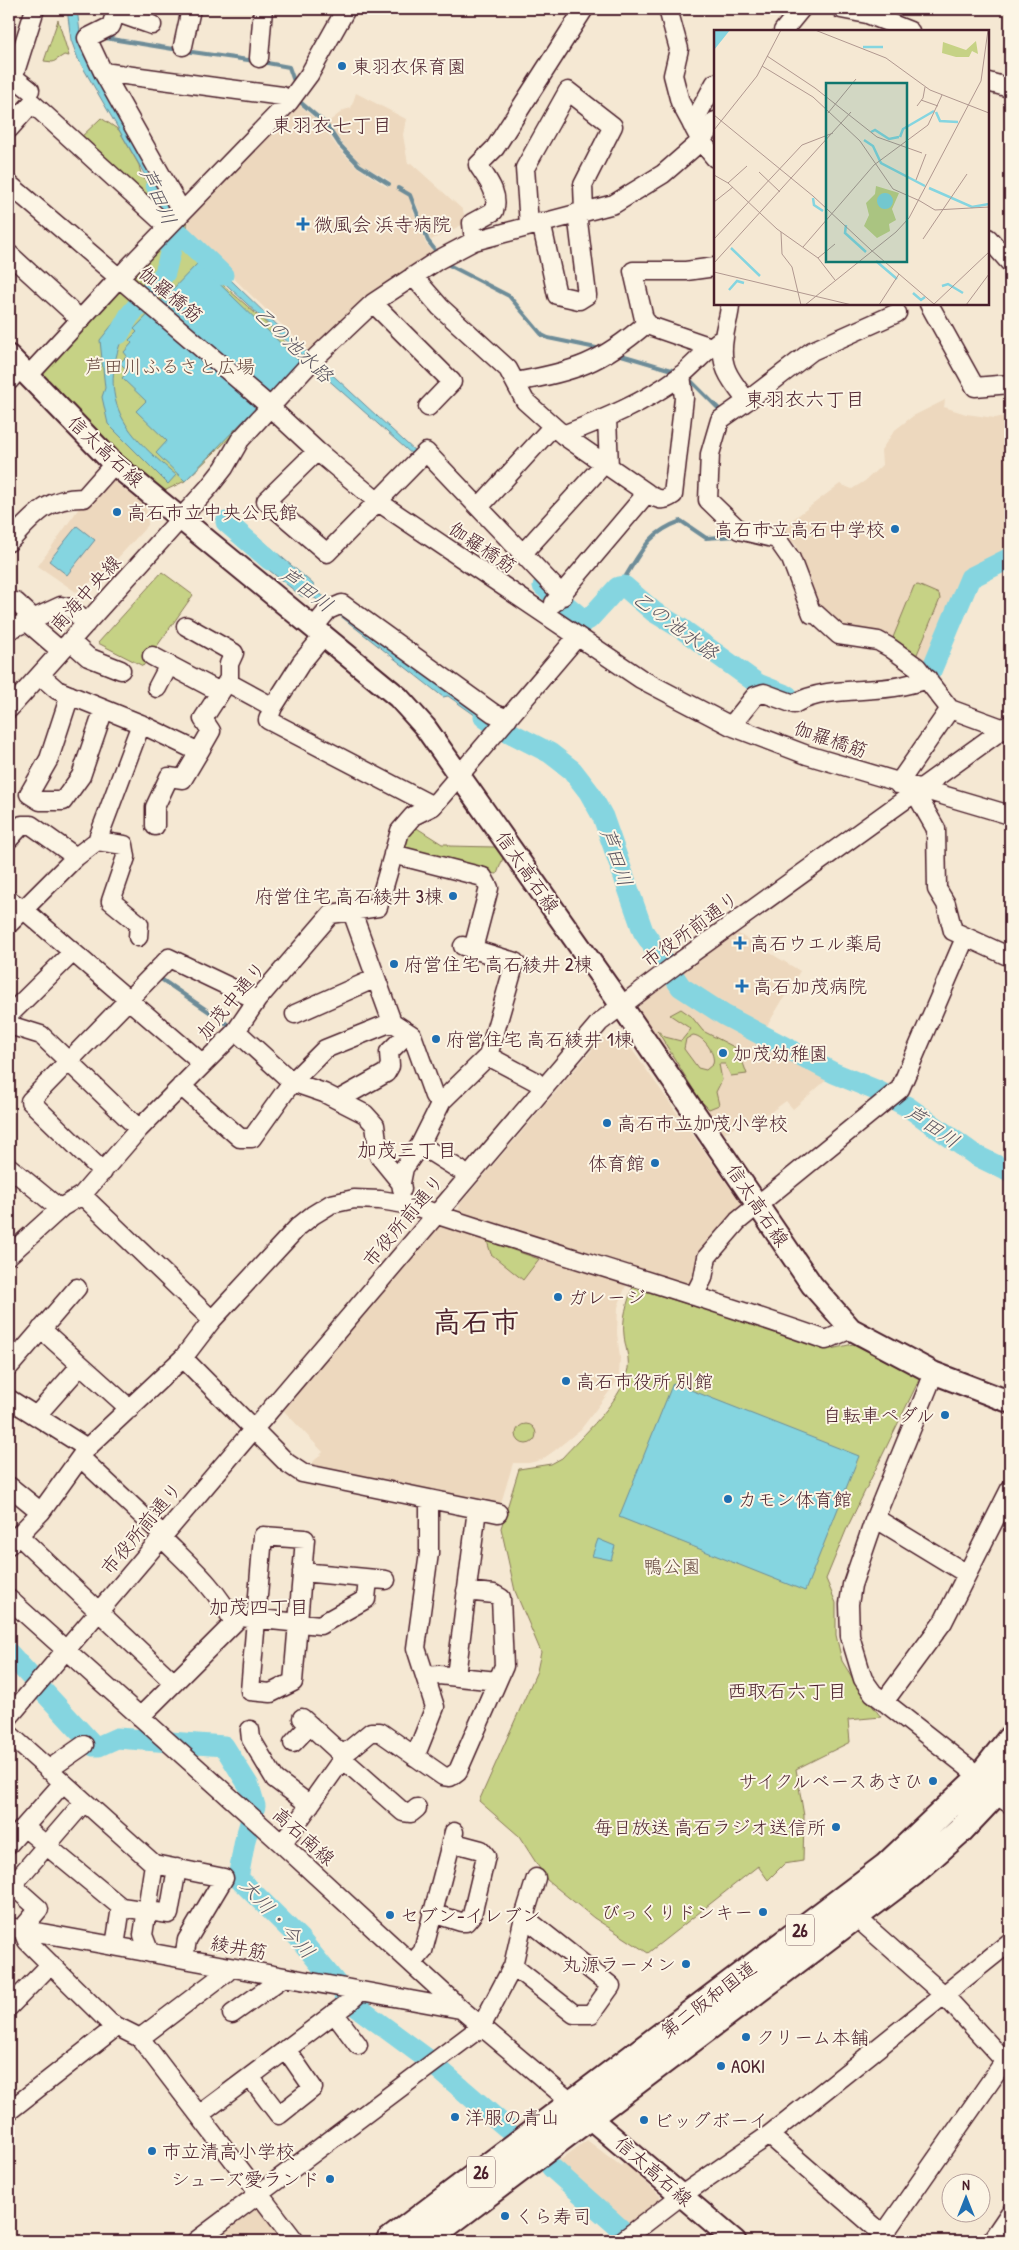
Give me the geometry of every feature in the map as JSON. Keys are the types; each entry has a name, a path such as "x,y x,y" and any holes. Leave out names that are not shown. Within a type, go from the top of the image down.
{"highway":[{"name":"第二阪和国道","path":"426,2241 857,1918 913,1873 999,1789 1010,1739"},
{"name":"第二阪和国道","path":"389,2241 886,1866 999,1789"}],"main road":[{"name":"信太高石線","path":"16,370 114,464 187,511 319,631 398,697 425,727 621,1005 812,1286 851,1330 934,1374 1010,1402"},
{"name":"信太高石線","path":"572,2102 735,2241"}],"street":[{"path":"30,90 11,76 35,9"},
{"path":"183,46 191,9"},
{"path":"259,58 263,9"},
{"path":"16,370 81,320 295,94 346,9"},
{"path":"474,241 472,223 494,210 497,204 496,194 478,165 495,148 584,9"},
{"path":"668,9 679,49 673,76 675,88 701,141 714,157"},
{"path":"784,30 801,9"},
{"path":"841,9 867,14 907,30"},
{"path":"152,25 116,10 111,26 88,38 103,72 182,212"},
{"path":"103,72 282,96 295,94"},
{"path":"989,82 1010,88"},
{"path":"692,125 714,85"},
{"path":"568,91 613,126 583,185 580,212 587,295 579,300 557,295 535,224 525,168 568,91"},
{"path":"9,129 32,103 168,227"},
{"name":"南海中央線","path":"9,709 209,486 224,468 240,440 312,361 373,303 441,258 474,241 614,204 663,174 701,141 714,122"},
{"name":"伽羅橋筋","path":"9,184 271,407 317,451 377,501 641,679 731,726 807,755 898,784 922,789 1010,815"},
{"path":"989,239 1010,263"},
{"path":"9,254 81,320"},
{"path":"714,267 686,271 633,271 644,319 650,326 717,343"},
{"path":"413,276 440,307 508,369 525,401 558,430 606,466 657,500 666,500 673,495 684,398 683,374"},
{"path":"373,303 452,382 428,407"},
{"path":"480,506 558,430 607,418 653,396 683,374 717,343 730,313 730,305"},
{"path":"930,305 975,387 1010,384"},
{"path":"897,313 812,351 720,420 710,454 708,500 739,530 777,539 790,558 812,614 816,614 839,635 878,640 922,673 950,710 1008,728"},
{"path":"515,382 562,374 604,357 648,324"},
{"path":"717,343 727,376 746,401"},
{"path":"524,553 606,466 607,418"},
{"path":"317,451 266,501 327,553 426,452 524,553 560,598"},
{"path":"9,542 43,506 67,497 84,498 114,464"},
{"path":"543,614 560,598 647,493"},
{"path":"16,602 32,616 32,626 66,646 120,670"},
{"path":"433,806 268,720 273,707 333,608 342,604 493,713 503,724"},
{"path":"9,630 61,606 71,608 86,624"},
{"path":"154,826 155,807 169,777 182,779 199,752 211,731 203,719 229,678 229,664 234,653 195,627"},
{"name":"加茂中通り","path":"9,1255 60,1209 82,1195 139,1129 236,1031 257,1000 331,914 378,907 400,831 413,816 433,806 577,637"},
{"path":"152,656 169,665 273,707"},
{"path":"157,688 169,665"},
{"path":"731,726 755,696 764,693 794,704 820,695 901,686 922,673"},
{"path":"40,675 57,690 141,724 199,752"},
{"path":"70,696 49,759 29,794 40,802 63,801 81,776 104,709"},
{"path":"898,784 950,710"},
{"path":"9,924 16,905 97,841 141,724"},
{"name":"市役所前通り","path":"9,1717 600,1022 669,970 1008,728"},
{"path":"922,789 920,801 936,829 937,889 946,904 953,931 1010,957"},
{"path":"9,839 22,825 32,825 76,857"},
{"path":"97,841 124,846 126,857 112,901 139,924 138,938"},
{"path":"393,854 483,877 490,888 468,947 515,962 488,1056 442,1102 420,1145 404,1168 401,1183 405,1204"},
{"path":"16,905 203,1064"},
{"path":"352,912 392,1022 412,1035 434,1096 442,1102"},
{"path":"694,1296 703,1278 707,1257 738,1220 900,1089 965,938"},
{"path":"9,1014 73,952"},
{"path":"103,1172 30,1101 168,958 257,1000"},
{"path":"295,1014 376,978"},
{"path":"181,1086 240,1138 252,1138 292,1082 325,1049 392,1022"},
{"path":"9,1025 41,1035 139,1129"},
{"path":"236,1031 292,1082 338,1100 366,1114 375,1125 379,1156 401,1183"},
{"path":"338,1100 386,1073 390,1066 389,1052 408,1033"},
{"path":"488,1056 535,1080"},
{"path":"420,1145 460,1170"},
{"path":"9,1167 60,1209"},
{"path":"82,1195 212,1320"},
{"path":"174,1683 99,1610 14,1540 41,1512 84,1453 182,1358 212,1320 298,1228 313,1215 331,1204 354,1199 405,1204 826,1340 851,1330"},
{"path":"9,1367 77,1288"},
{"path":"41,1330 130,1409"},
{"path":"182,1358 287,1463 302,1473 498,1513"},
{"path":"36,1416 81,1365"},
{"path":"934,1374 875,1518 852,1586 849,1604 850,1636 863,1679 873,1693 999,1789"},
{"path":"9,1399 36,1416 84,1453 206,1580 224,1604 234,1623"},
{"path":"9,1486 41,1512"},
{"path":"884,1702 942,1622 1010,1489"},
{"path":"415,1757 435,1707 416,1648 429,1553 429,1499"},
{"path":"456,1676 477,1509"},
{"path":"875,1518 967,1574"},
{"path":"263,1536 305,1539 293,1682 271,1693 250,1691 256,1619 263,1536"},
{"path":"140,1717 240,1617 320,1625 366,1599 377,1579 302,1572"},
{"path":"282,1844 343,1759 368,1733 383,1734 443,1776 455,1775 504,1662 502,1600 494,1594 466,1591"},
{"name":"高石南線","path":"9,1599 282,1844 481,2027 572,2102"},
{"path":"426,1676 456,1676 497,1681"},
{"path":"292,1743 306,1721 343,1759 403,1812 411,1813 417,1808"},
{"path":"250,1730 251,1739 275,1779 310,1805"},
{"path":"9,1734 154,1864 224,1878 187,1940 184,1958"},
{"path":"48,1770 84,1745"},
{"path":"9,1844 63,1783"},
{"path":"84,1802 10,1887 39,1909 15,1928 116,2027 140,2038 295,2241"},
{"path":"24,1828 122,1907 169,1914 177,1868"},
{"path":"412,1964 422,1951 432,1913 453,1837 481,1850 486,1856 472,1915 466,1922 461,1922 432,1913"},
{"path":"150,1953 143,1935 154,1864"},
{"path":"196,2241 481,2027 513,1966 524,1917 536,1878"},
{"path":"115,1946 122,1907"},
{"path":"513,1966 574,2014 591,2014 611,1986 524,1917"},
{"path":"769,2135 882,2238 1007,2065 944,1995 857,1918"},
{"name":"綾井筋","path":"15,1928 284,1978 347,1997 461,2009"},
{"path":"622,2241 769,2135 1010,1942"},
{"path":"9,2007 51,1964"},
{"path":"140,2038 227,1972 229,1967"},
{"path":"232,2014 284,1978"},
{"path":"199,2115 286,2050 347,1997 358,2045"},
{"path":"11,2106 116,2027"},
{"path":"250,2077 279,2115 313,2088 286,2050"},
{"path":"991,2241 1010,2213"}],"shaded area":[{"name":"微風会 浜寺病院","path":"356,93 406,119 403,135 408,164 411,163 463,210 466,223 431,240 416,203 411,205 426,244 439,256 312,354 191,237 187,222 299,104 323,126 344,110 351,108","holes":["333,133 360,163 390,181 387,187 357,167 338,148 329,135"]},
{"name":"高石市立高石中学校","path":"945,400 944,407 966,414 995,418 1010,415 1010,556 972,573 966,578 932,663 920,657 914,660 833,626 821,607 796,545 784,534 776,532 840,484 852,489 865,481 882,465 881,450 895,430 913,416"},
{"path":"107,476 146,506 148,525 105,572 76,592 38,566 79,508"},
{"name":"高石加茂病院","path":"737,933 800,971 764,1031 704,999 681,973"},
{"name":"加茂幼稚園","path":"664,981 703,1012 831,1076 793,1109 786,1101 771,1112 740,1124 724,1134 640,1021 639,1002"},
{"name":"高石市立加茂小学校","path":"602,1038 626,1041 746,1210 694,1285 678,1282 458,1214 460,1204"},
{"path":"435,1214 629,1277 618,1307 617,1333 620,1358 619,1376 615,1384 581,1429 554,1451 541,1460 529,1463 513,1463 498,1513 302,1473 323,1452 284,1411"},
{"path":"587,2140 621,2166 624,2162 660,2196 660,2202 628,2227 559,2161"},
{"path":"252,2208 258,2208 282,2241 207,2241"}],"green space":[{"path":"58,20 69,56 64,55 53,62 44,61"},
{"path":"101,118 119,130 139,165 141,174 151,189 162,216 79,139"},
{"name":"芦田川ふるさと広場","path":"186,216 188,232 206,252 198,263 272,329 297,357 302,368 185,481 162,492 127,464 41,379 39,370"},
{"path":"162,572 193,595 143,666 98,643"},
{"path":"918,585 939,594 940,599 915,659 892,640 914,586"},
{"path":"412,825 442,844 448,844 449,846 495,847 503,858 497,874 480,872 404,852 400,840"},
{"path":"681,1009 691,1016 703,1031 738,1049 747,1074 731,1076 725,1064 719,1064 722,1080 716,1092 719,1105 709,1109 699,1099 657,1030 665,1037 681,1041 691,1029 670,1015","holes":["693,1035 705,1042 713,1055 713,1064 706,1070 698,1068 684,1049 686,1039"]},
{"path":"487,1241 539,1259 523,1280 491,1254"},
{"name":"鴨公園","path":"633,1287 831,1349 853,1344 920,1378 847,1528 826,1579 836,1603 836,1635 842,1661 860,1690 881,1717 848,1720 850,1742 796,1769 804,1816 803,1861 784,1864 768,1880 758,1866 648,1953 594,1918 547,1880 519,1836 479,1801 537,1671 541,1652 515,1591 501,1528 519,1469 551,1464 562,1458 609,1407 617,1395 627,1373 628,1363 624,1335 624,1317"},
{"path":"526,1424 533,1427 536,1434 533,1441 526,1444 519,1441 516,1434 519,1427"}],"water":[{"path":"67,9 77,9 81,40 172,209 164,213 140,166 78,59 71,40"},
{"path":"167,243 177,243 175,257 168,274 156,291 148,283 157,277 163,266"},
{"path":"204,254 303,350 312,354 307,360 200,260"},
{"path":"198,263 300,362 185,481 156,453 167,441 136,411 146,401 122,378 128,371 120,363 127,356 124,352 132,343 129,340 137,332 134,329"},
{"path":"131,306 139,313 129,323 119,347 114,369 113,388 117,405 124,421 134,435 146,449 176,475 168,484 108,424 102,397 105,388 100,340 125,309 127,311"},
{"path":"318,364 324,367 417,453 414,456 315,368"},
{"path":"77,526 95,540 67,575 49,561"},
{"path":"255,534 313,584 317,592 335,604 326,608 315,598 301,596 243,549"},
{"path":"339,609 499,720 493,728 448,696 443,697 334,611"},
{"name":"カモン体育館","path":"673,1383 859,1456 805,1591 619,1517"},
{"path":"598,1539 615,1546 611,1560 592,1556"}],"waterway":[{"path":"105,38 179,50"},
{"path":"185,51 255,61"},
{"path":"262,62 289,67 295,84"},
{"path":"299,101 326,124 339,144 359,165 389,184"},
{"name":"芦田川","path":"119,334 129,316 165,273 176,230 156,185"},
{"path":"398,188 410,195 428,241 439,255"},
{"name":"乙の池水路","path":"176,230 223,275"},
{"path":"445,263 509,296 542,335 548,338 601,349"},
{"path":"618,354 675,371"},
{"path":"688,378 720,410"},
{"path":"624,586 624,579 653,537 681,521 706,538 736,536"},
{"name":"芦田川","path":"226,522 270,560"},
{"name":"乙の池水路","path":"931,671 970,578 1010,558"},
{"name":"乙の池水路","path":"543,586 585,621 618,587 624,586 654,612 682,629 758,684 788,696"},
{"name":"芦田川","path":"484,717 497,726 550,753 572,770 589,792 603,817 643,931 681,987 724,1015 834,1073 878,1091 908,1107 975,1155 1010,1172"},
{"path":"158,977 233,1028"},
{"name":"大川・今川","path":"9,1653 30,1676"},
{"name":"大川・今川","path":"44,1692 94,1746 99,1746 117,1738 224,1746 249,1786 255,1806 245,1840 238,1878 299,1938 353,2004 426,2058 506,2127"},
{"name":"大川・今川","path":"551,2167 624,2232"}],"railway":[{"path":"1008,2241 1010,2237"}],"place":[{"name":"東羽衣保育園","path":"342,66"},
{"name":"微風会 浜寺病院","path":"303,224"},
{"name":"高石市立中央公民館","path":"117,512"},
{"name":"高石市立高石中学校","path":"895,529"},
{"name":"府営住宅 高石綾井 3棟","path":"453,896"},
{"name":"高石ウエル薬局","path":"740,943"},
{"name":"府営住宅 高石綾井 2棟","path":"394,964"},
{"name":"高石加茂病院","path":"742,986"},
{"name":"府営住宅 高石綾井 1棟","path":"436,1039"},
{"name":"加茂幼稚園","path":"723,1053"},
{"name":"高石市立加茂小学校","path":"607,1123"},
{"name":"体育館","path":"655,1163"},
{"name":"ガレージ","path":"558,1297"},
{"name":"高石市役所 別館","path":"566,1381"},
{"name":"自転車ペダル","path":"945,1415"},
{"name":"カモン体育館","path":"728,1499"},
{"name":"サイクルベースあさひ","path":"933,1781"},
{"name":"毎日放送 高石ラジオ送信所","path":"836,1827"},
{"name":"びっくりドンキー","path":"763,1912"},
{"name":"セブン-イレブン","path":"390,1915"},
{"name":"丸源ラーメン","path":"686,1964"},
{"name":"クリーム本舗","path":"746,2037"},
{"name":"AOKI","path":"721,2066"},
{"name":"洋服の青山","path":"455,2117"},
{"name":"ビッグボーイ","path":"644,2120"},
{"name":"市立清高小学校","path":"152,2151"},
{"name":"シューズ愛ランド","path":"330,2179"},
{"name":"くら寿司","path":"505,2216"}],"district":[{"name":"東羽衣七丁目","path":"332,124"},
{"name":"東羽衣六丁目","path":"805,398"},
{"name":"加茂三丁目","path":"407,1149"},
{"name":"高石市","path":"476,1321"},
{"name":"加茂四丁目","path":"259,1606"},
{"name":"西取石六丁目","path":"787,1690"}]}
